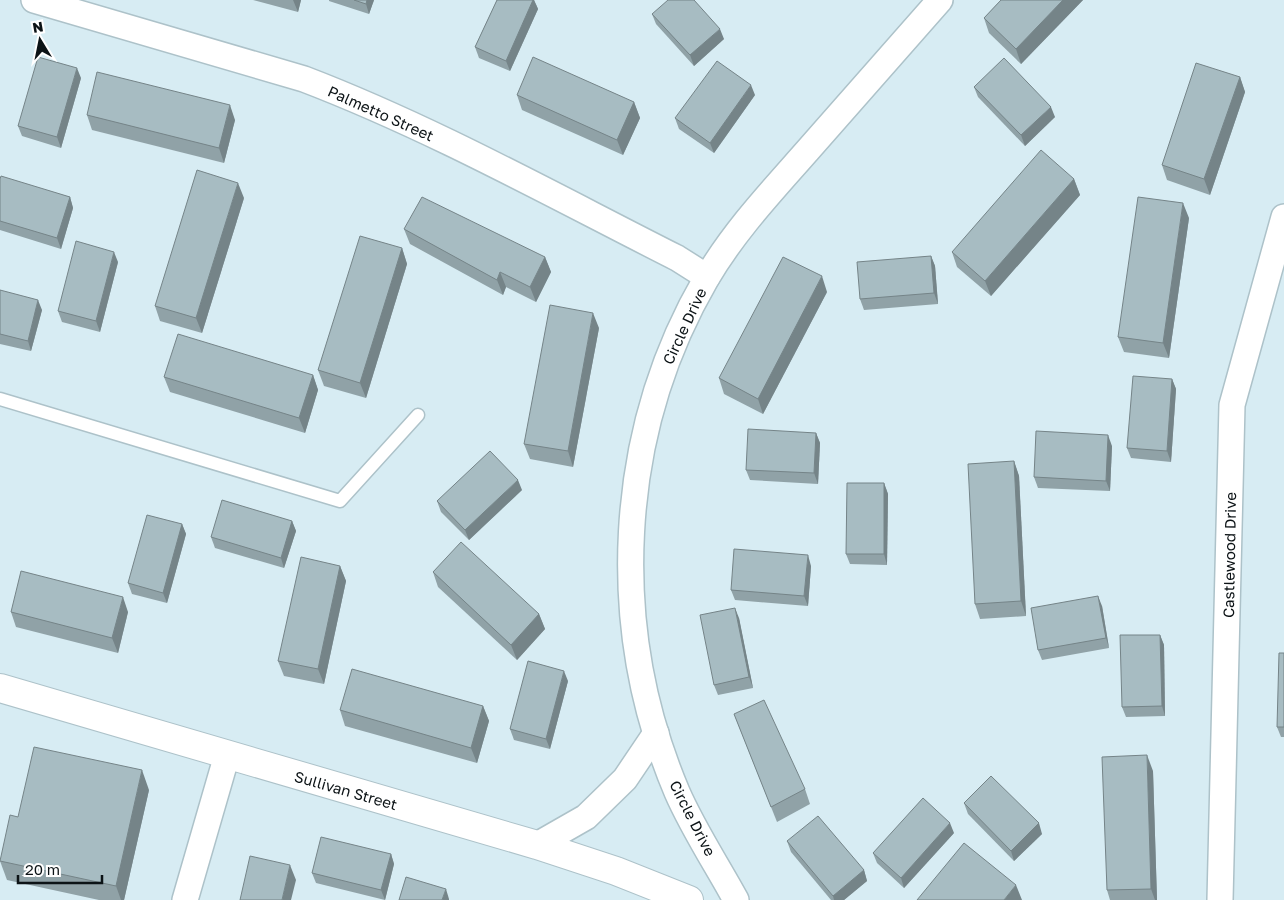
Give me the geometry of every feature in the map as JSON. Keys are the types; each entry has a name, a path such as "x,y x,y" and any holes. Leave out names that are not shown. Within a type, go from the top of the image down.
{"street":[{"name":"Palmetto Street","path":"34,0 304,79 330,89 442,139 677,258 707,277"},
{"name":"Circle Drive","path":"736,900 677,793 643,687 632,622 630,560 633,500 642,451 656,391 676,335 707,277 753,212 940,0"},
{"name":"Castlewood Drive","path":"1220,900 1232,405 1284,218"},
{"name":"Sullivan Street","path":"0,688 537,845 616,871 688,900"},
{"path":"537,845 586,817 625,779 656,732"},
{"path":"185,900 227,755"}],"lane":[{"path":"0,399 340,501 418,415"}],"building":[{"path":"354,0 367,0 366,4"},
{"path":"497,0 533,0 506,61 475,47"},
{"path":"668,0 694,0 720,29 690,55 652,14"},
{"path":"1001,0 1063,0 1016,49 984,18"},
{"path":"38,57 77,68 57,137 18,126"},
{"path":"533,57 634,102 617,140 517,95"},
{"path":"1004,58 1051,107 1021,135 974,87"},
{"path":"717,61 751,85 710,143 675,118"},
{"path":"1196,63 1240,77 1204,179 1162,165"},
{"path":"97,72 230,105 219,148 87,115"},
{"path":"1041,150 1074,179 985,281 952,252"},
{"path":"197,170 238,183 196,318 155,306"},
{"path":"1,176 70,197 57,238 0,221"},
{"path":"422,197 545,257 530,287 500,272 497,280 404,229"},
{"path":"1138,197 1183,203 1163,343 1118,337"},
{"path":"360,236 402,248 360,383 318,370"},
{"path":"76,241 114,252 96,321 58,311"},
{"path":"931,256 934,293 860,299 857,262"},
{"path":"783,257 822,276 758,399 719,378"},
{"path":"0,290 38,300 28,341 0,334"},
{"path":"550,305 593,313 568,451 524,444"},
{"path":"178,334 313,375 299,418 164,377"},
{"path":"1133,376 1172,379 1167,451 1127,448"},
{"path":"748,429 816,433 814,473 746,470"},
{"path":"1036,431 1108,435 1106,481 1034,477"},
{"path":"490,451 518,480 465,530 437,501"},
{"path":"1014,461 1021,601 975,604 968,464"},
{"path":"847,483 884,483 884,554 846,554"},
{"path":"222,500 292,521 281,558 211,537"},
{"path":"147,515 182,524 163,593 128,583"},
{"path":"461,542 539,614 511,645 433,572"},
{"path":"734,549 808,555 804,596 731,590"},
{"path":"301,557 340,566 318,669 278,661"},
{"path":"21,571 123,597 112,638 11,612"},
{"path":"1098,596 1106,638 1038,650 1031,608"},
{"path":"735,608 749,677 714,685 700,615"},
{"path":"1120,635 1160,635 1162,706 1122,707"},
{"path":"1279,653 1284,653 1284,727 1277,727"},
{"path":"528,661 564,671 546,739 510,729"},
{"path":"352,669 483,706 471,748 340,710"},
{"path":"764,700 805,789 771,807 734,714"},
{"path":"34,747 142,770 116,886 0,861 10,815 18,817"},
{"path":"1147,755 1151,889 1107,890 1102,757"},
{"path":"991,776 1039,823 1011,851 964,803"},
{"path":"923,798 950,823 901,878 873,853"},
{"path":"818,816 864,870 833,896 787,841"},
{"path":"321,837 391,854 381,890 312,873"},
{"path":"964,843 1016,885 1004,900 917,900"},
{"path":"250,856 290,865 282,900 240,900"},
{"path":"406,877 446,889 442,900 399,900"}]}
